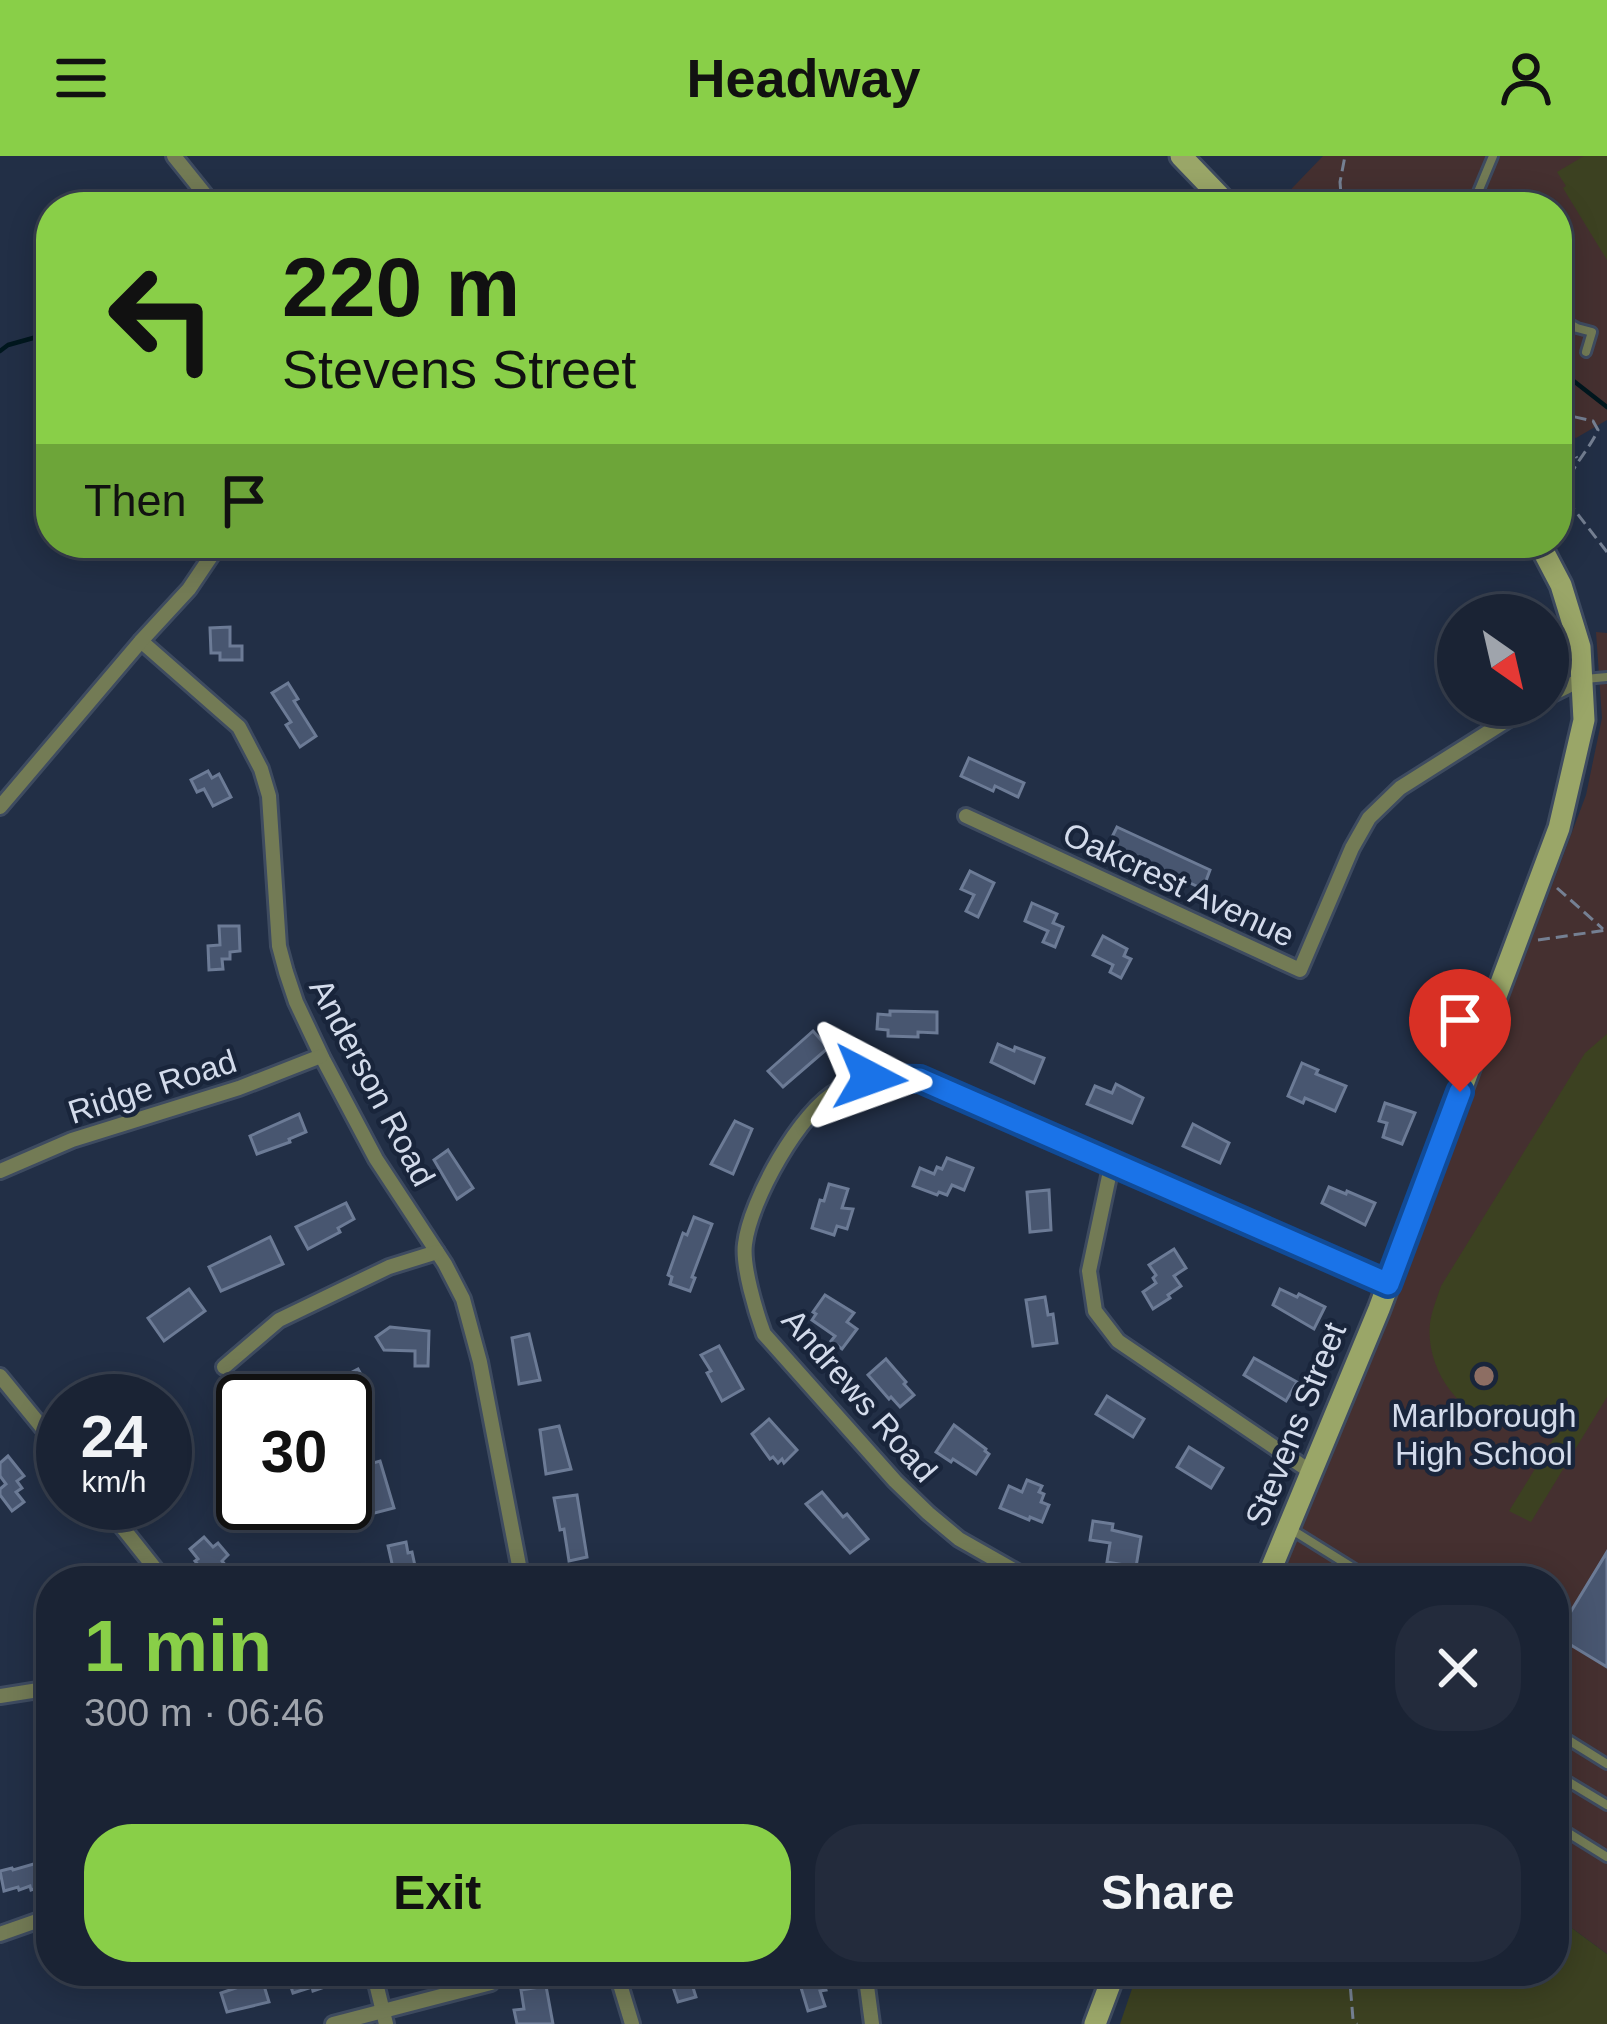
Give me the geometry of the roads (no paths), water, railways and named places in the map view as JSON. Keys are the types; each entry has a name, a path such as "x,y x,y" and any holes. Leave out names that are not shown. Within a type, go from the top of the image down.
{"street":[{"path":"174,156 202,192"},
{"path":"1181,156 1216,192"},
{"path":"0,807 190,589 210,558"},
{"name":"Stevens Street","path":"1272,1566 1388,1284 1559,828 1584,720 1580,647 1561,585 1547,558"},
{"name":"Anderson Road","path":"141,641 239,727 252,748 268,796 279,946 296,1002 376,1159 463,1299 480,1362 519,1566"},
{"path":"1569,686 1582,679"},
{"name":"Oakcrest Avenue","path":"966,816 1300,970 1352,848 1370,818 1400,788 1498,726"},
{"name":"Ridge Road","path":"0,1172 72,1140 239,1088 322,1055"},
{"name":"Andrews Road","path":"1006,1566 959,1540 928,1513 764,1334 744,1245 765,1181 803,1122 835,1092 870,1078 920,1079 1388,1284"},
{"path":"1112,1162 1089,1271 1095,1311 1118,1340 1311,1472"},
{"path":"224,1367 279,1321 388,1267 437,1252"},
{"path":"0,1376 36,1420"},
{"path":"125,1530 154,1566"},
{"path":"0,1696 36,1690"},
{"path":"0,1934 36,1921"},
{"path":"377,1986 384,2017"},
{"path":"333,2024 384,2017 478,1986"},
{"path":"621,1986 632,2024"},
{"path":"867,1986 872,2024"},
{"path":"1095,2024 1109,1986"}],"lane":[{"path":"1478,192 1493,156"},
{"path":"1572,325 1592,332 1586,352"},
{"path":"1582,679 1607,677"},
{"path":"1288,1528 1350,1566"},
{"path":"1569,1740 1607,1764"},
{"path":"1569,1782 1607,1805"},
{"path":"1569,1833 1607,1857"}],"waterway":[{"path":"0,351 36,337"},
{"path":"1572,380 1607,407"}],"place":[{"name":"Marlborough High School","path":"1484,1376"}]}
